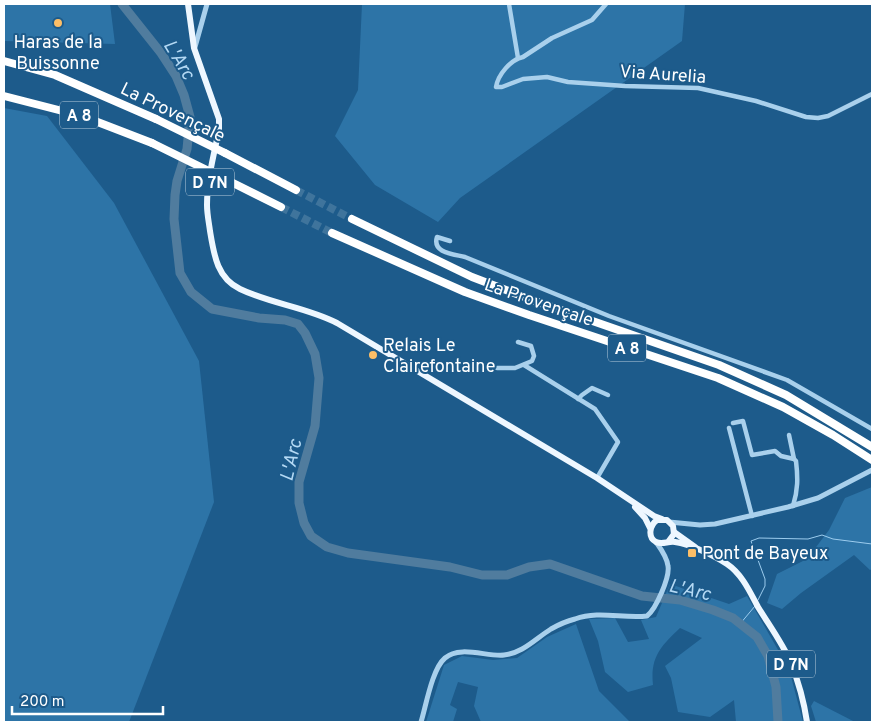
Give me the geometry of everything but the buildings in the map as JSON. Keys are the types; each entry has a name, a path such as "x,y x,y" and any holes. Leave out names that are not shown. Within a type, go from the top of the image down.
{"highway":[{"name":"La Provençale","path":"4,61 54,75 156,119 296,190"},
{"name":"A 8","path":"4,96 82,116 152,143 281,207"},
{"name":"La Provençale","path":"352,219 472,277 535,301 720,365 786,395 872,447"},
{"name":"La Provençale","path":"332,233 465,292 718,378 783,407 834,435 872,460"}],"main road":[{"name":"D 7N","path":"188,4 194,48 219,119 207,214 216,262 219,270 228,281 250,293 315,313 337,323 597,478 654,516 662,519"},
{"name":"D 7N","path":"626,497 645,518 650,528"},
{"path":"662,519 669,522 674,530 673,537 666,543 656,542 650,534 650,528 654,522 662,519"},
{"name":"D 7N","path":"674,530 696,548"},
{"name":"D 7N","path":"666,543 674,542 696,548 729,565 742,579 790,662 803,699 807,722"}],"street":[{"path":"194,48 207,4"},
{"path":"509,4 518,58 523,57 552,38 592,20 606,4"},
{"name":"Via Aurelia","path":"518,58 497,79 496,87 502,87 523,79 547,77 568,82 698,88 756,100 818,118 828,116 872,94"},
{"path":"450,241 436,237 435,245 444,251 465,257 609,316 787,380 872,429"},
{"path":"497,368 515,368 532,361 533,349 531,346 518,342"},
{"path":"524,365 595,409 618,442 597,478"},
{"path":"578,399 592,388 608,395"},
{"path":"733,423 743,420 752,455 775,451 781,456 794,459"},
{"path":"729,428 752,516"},
{"path":"789,435 796,461 798,482 793,506"},
{"path":"669,522 715,524 793,506 831,492 872,470"},
{"path":"674,530 685,523"},
{"path":"421,722 436,670 444,658 450,654 464,652 502,655 517,653 550,629 577,618 600,614 647,616 654,609 668,575 668,565 663,551 656,542"},
{"path":"663,551 666,543"}],"shaded area":[{"name":"Haras de la Buissonne","path":"4,4 110,4 115,44 4,41"},
{"path":"362,4 685,4 682,41 460,198 438,222 375,185 335,136 358,90"},
{"path":"4,108 47,116 114,203 199,361 214,502 129,722 4,722"},
{"path":"872,487 872,569 870,570 854,555 782,609 767,603 777,574 807,559 829,530 845,498"},
{"path":"670,584 729,604 747,596 789,669 803,722 736,722 734,700 710,717 678,712 671,678 665,666 702,638 680,628 662,647 655,659 653,685 628,692 605,672 598,641 589,619 615,618 628,642 649,639 641,620 656,617"},
{"path":"576,624 599,691 630,722 481,722 474,706 478,687 458,682 450,705 457,709 453,722 426,722 444,665 462,656 493,660 517,658 547,637"},
{"path":"814,701 855,722 816,722 811,706"}],"waterway":[{"name":"L'Arc","path":"122,4 161,53 176,76 190,117 187,149 177,181 175,195 174,219 180,273 191,292 212,309 259,318 285,320 298,324 305,333 315,354 319,378 315,426 299,482 299,503 304,523 311,536 327,547 348,553 450,567 482,575 507,575 529,567 550,564 642,596 680,600 713,610 733,618 757,637 768,656 776,687 778,722"},
{"path":"758,600 765,586 765,579 751,541 759,538 808,539 822,535 833,539 872,544"},
{"path":"740,624 755,606"}],"tunnel":[{"path":"296,190 352,219"},
{"path":"281,207 332,233"}],"place":[{"name":"Haras de la Buissonne","path":"58,23"},
{"name":"Relais Le Clairefontaine","path":"373,355"},
{"name":"Pont de Bayeux","path":"692,553"}]}
